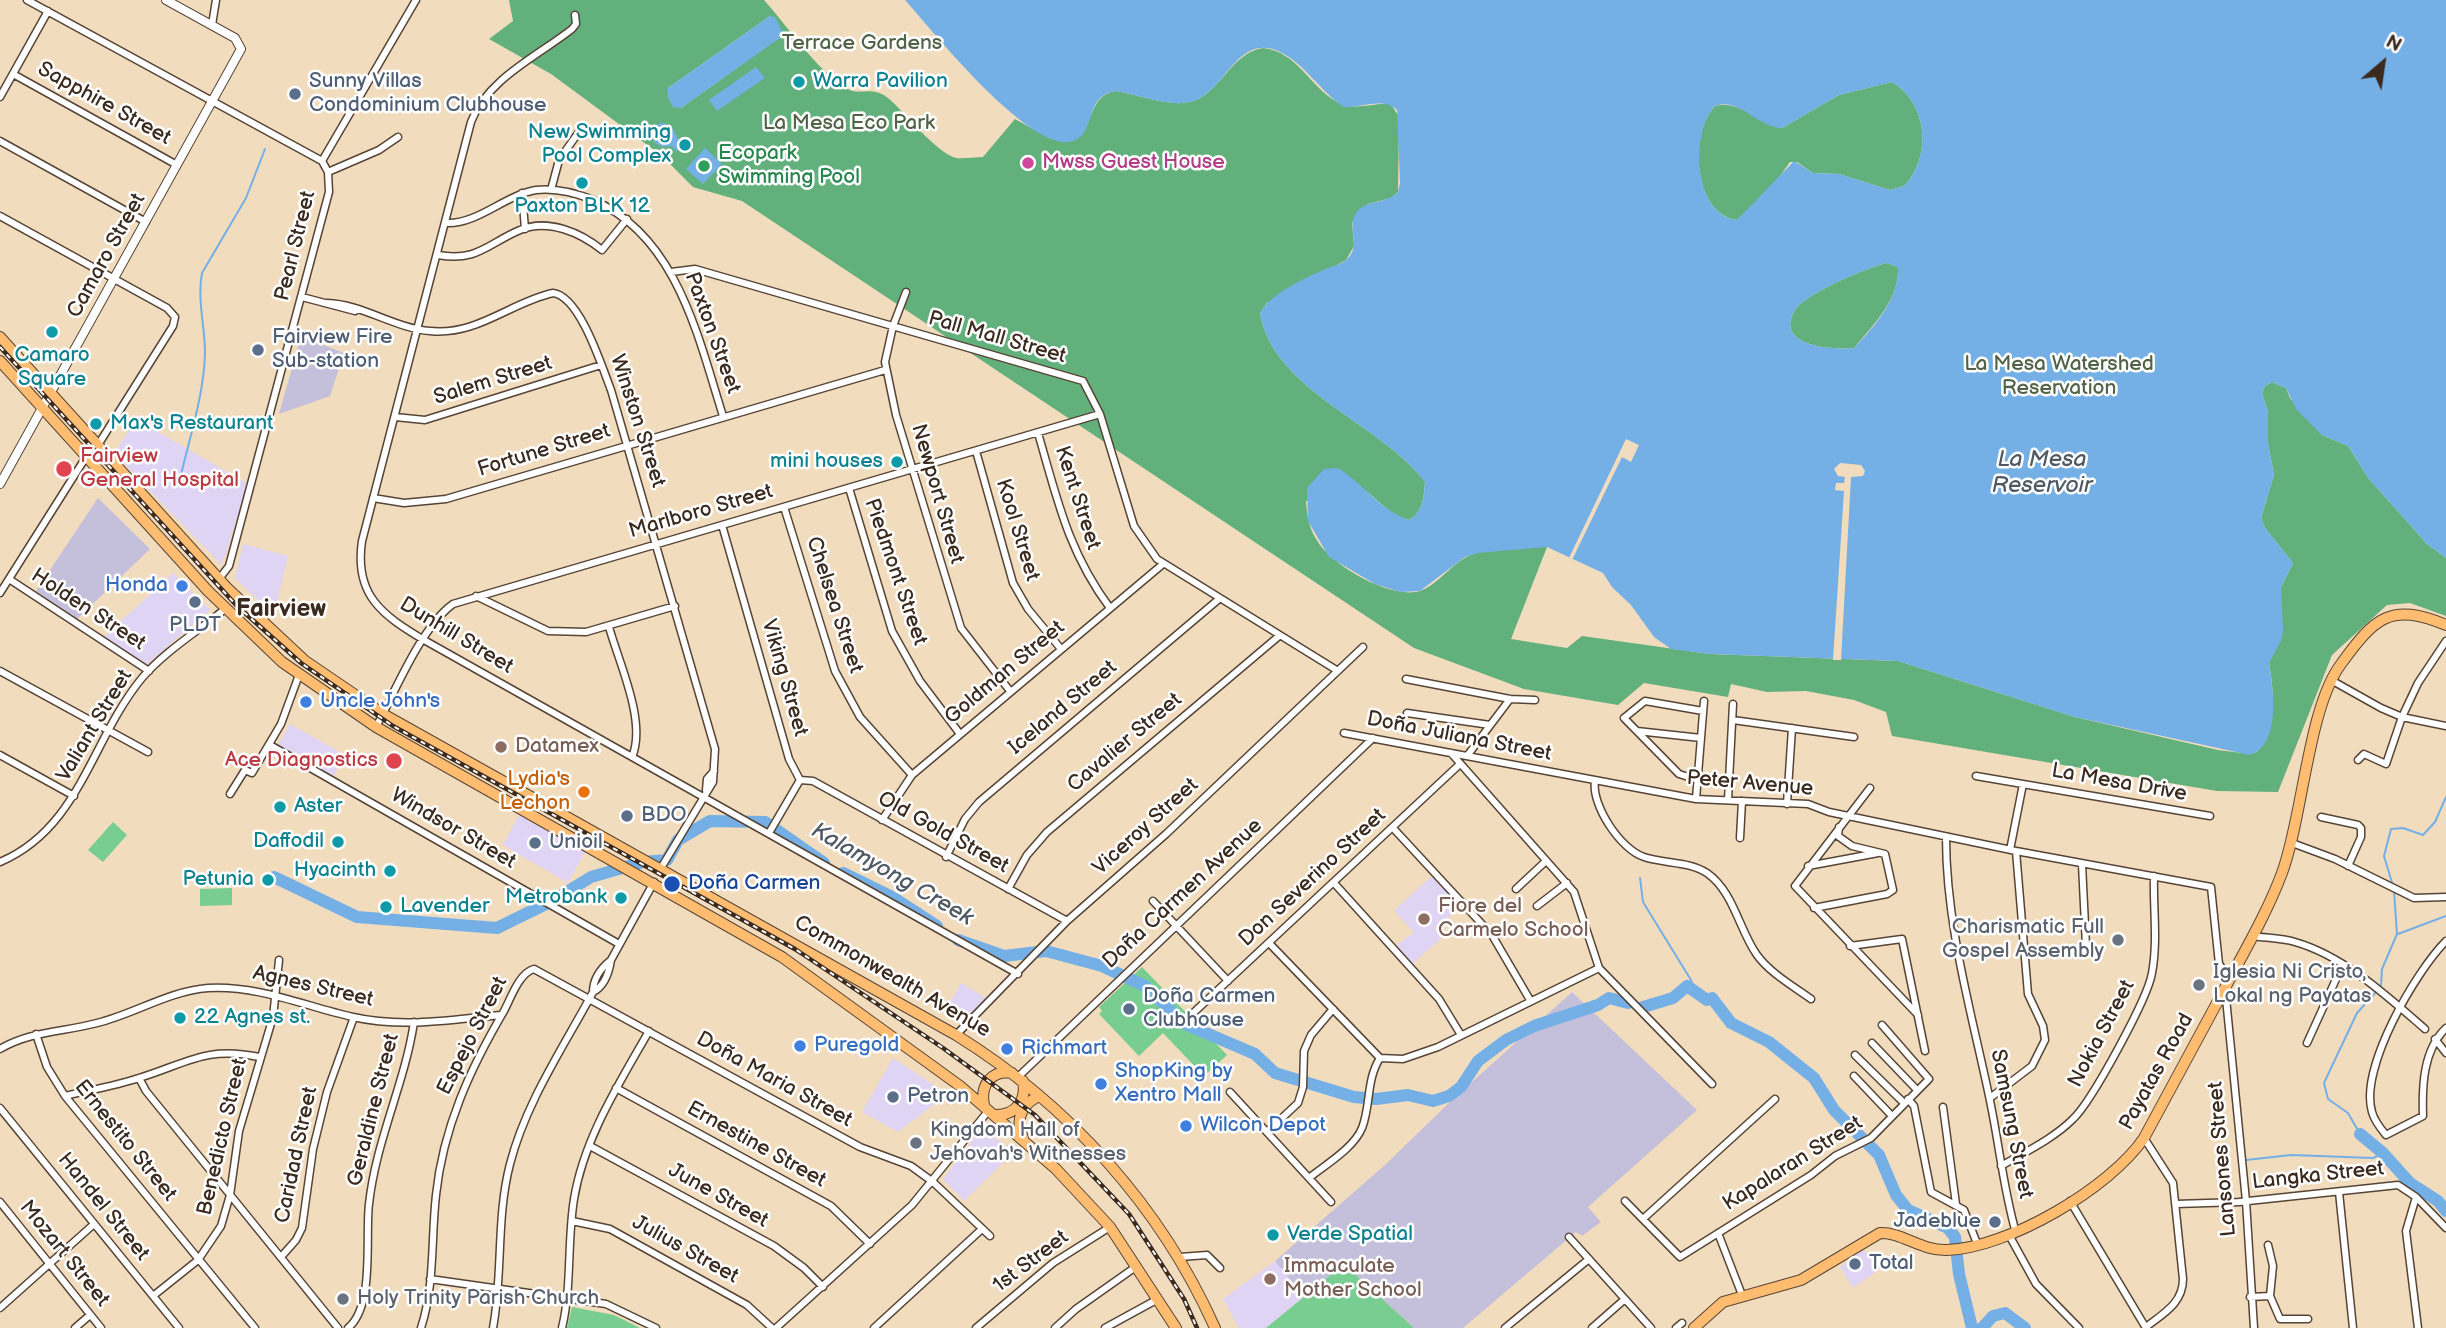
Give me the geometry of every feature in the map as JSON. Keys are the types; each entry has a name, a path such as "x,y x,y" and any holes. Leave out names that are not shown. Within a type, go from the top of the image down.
{"main road":[{"name":"Commonwealth Avenue","path":"0,338 219,579 305,661 383,714 956,1035 1018,1077 1118,1172 1145,1205 1180,1257 1215,1328"},
{"name":"Commonwealth Avenue","path":"0,361 225,609 299,675 376,727 654,882 782,957 990,1110 1024,1139 1110,1227 1176,1328"},
{"name":"Payatas Road","path":"1694,1328 1723,1302 1801,1280 1880,1233 1893,1234 1929,1249 1947,1250 1978,1246 2013,1234 2123,1166 2144,1138 2269,905 2292,844 2316,732 2331,680 2340,664 2367,634 2393,614 2413,613 2446,625"},
{"path":"999,1073 1018,1077 1024,1094 1019,1105 1010,1113 990,1110 982,1091 988,1080 999,1073"},
{"path":"1024,1139 1019,1125 1021,1112 1039,1096"}],"street":[{"path":"27,0 322,161 416,0"},
{"path":"166,0 212,25 216,0"},
{"path":"0,97 48,12"},
{"name":"Dunhill Street","path":"575,15 576,24 572,29 509,75 479,107 471,122 359,556 364,585 369,596 388,617 424,640 632,757 704,794 769,834 1018,974"},
{"name":"Camaro Street","path":"0,484 212,103 241,44 212,25"},
{"name":"Sapphire Street","path":"13,74 177,165"},
{"path":"551,190 559,160 581,129"},
{"path":"328,172 379,150 398,137"},
{"path":"0,141 146,222"},
{"name":"Pearl Street","path":"219,579 229,566 329,192 328,172 322,161"},
{"name":"Paxton Street","path":"447,223 476,215 522,193 551,190 587,198 627,219 671,272 697,335 723,416"},
{"path":"522,193 525,229"},
{"path":"0,216 167,308 175,317 173,326 98,445"},
{"path":"438,255 461,258 476,254 525,229 571,231 602,250 627,219"},
{"name":"Pall Mall Street","path":"671,272 695,269 1083,381 1100,414 1134,526 1163,564 1338,671"},
{"name":"Newport Street","path":"906,292 893,326 885,370 961,628 1010,691"},
{"name":"Winston Street","path":"302,297 418,329 443,332 477,325 545,294 560,293 569,300 601,366 628,444 715,749 714,771 707,779 704,794 662,868"},
{"name":"Salem Street","path":"395,417 425,420 601,366"},
{"name":"Fortune Street","path":"373,498 414,503 446,499 885,370"},
{"name":"Marlboro Street","path":"376,727 424,640 446,609 476,596 1100,414"},
{"name":"Kent Street","path":"1038,433 1080,565 1110,608"},
{"name":"Kool Street","path":"975,451 1013,583 1028,609 1061,649"},
{"path":"0,593 86,457"},
{"name":"Piedmont Street","path":"849,488 892,631 920,681 960,734"},
{"name":"Chelsea Street","path":"784,507 835,671 860,716 912,775"},
{"name":"Viking Street","path":"722,525 789,760 800,779"},
{"name":"Goldman Street","path":"882,820 912,775 1163,564"},
{"name":"Holden Street","path":"9,579 149,671"},
{"path":"476,596 548,631 586,632 675,607"},
{"name":"Iceland Street","path":"946,857 965,819 979,802 1219,599"},
{"name":"Valiant Street","path":"0,862 41,837 62,816 110,731 149,671 225,609"},
{"path":"609,627 636,724 636,747 632,757"},
{"name":"Cavalier Street","path":"1008,889 1027,855 1047,832 1279,636"},
{"path":"2358,760 2364,754 2386,764 2402,717 2418,683 2446,641"},
{"name":"Viceroy Street","path":"956,1035 1067,921 1166,834 1363,647"},
{"path":"0,671 148,752"},
{"path":"230,794 245,769 252,773 270,746 299,675"},
{"path":"1406,679 1510,699 1535,700"},
{"path":"2331,680 2402,717 2446,726"},
{"path":"1467,756 1510,699"},
{"path":"1698,780 1679,775 1624,718 1645,701 1703,711"},
{"path":"1696,799 1703,701"},
{"path":"1728,800 1733,704"},
{"path":"1407,713 1490,725"},
{"path":"1733,720 1854,737"},
{"path":"1787,804 1792,728"},
{"path":"1637,731 1701,738"},
{"name":"Doña Juliana Street","path":"1344,733 1567,775"},
{"name":"Doña Carmen Avenue","path":"1018,1077 1373,738"},
{"name":"Windsor Street","path":"270,746 619,944"},
{"path":"1451,753 1574,892 1599,968 1712,1084"},
{"path":"0,755 74,796"},
{"path":"1472,778 1469,766 1479,759"},
{"name":"Don Severino Street","path":"1190,1016 1461,764"},
{"name":"Peter Avenue","path":"1567,775 1696,799 1810,804 1848,816 1946,837 2154,876"},
{"name":"La Mesa Drive","path":"1976,776 2210,816"},
{"path":"769,834 800,779"},
{"name":"Old Gold Street","path":"800,779 813,781 946,857 1067,921"},
{"path":"1595,780 1593,791 1601,814 1638,854 1695,867 1707,873 1718,883 1757,956 1811,999"},
{"name":"La Mesa Drive","path":"1990,1098 2032,1066 2045,1040 2043,1026 2028,994 2013,851 2023,784"},
{"path":"1870,788 1795,886 1918,1015"},
{"path":"1740,838 1742,801"},
{"path":"2321,817 2361,828 2361,837 2348,866"},
{"path":"1814,908 1890,893 1894,887 1889,859 1881,852 1841,840 1840,826"},
{"path":"1393,828 1492,935 1531,1000"},
{"name":"Samsung Street","path":"1946,837 1950,908 1990,1098 2013,1234 2036,1284 2078,1328"},
{"path":"2292,844 2348,866 2414,898 2446,897"},
{"path":"1808,866 1881,852"},
{"path":"1516,889 1546,860"},
{"path":"2082,864 2086,946"},
{"name":"Lansones Street","path":"2154,876 2212,887 2219,964 2227,983 2254,1328"},
{"name":"Nokia Street","path":"2001,1167 2056,1133 2074,1118 2128,1030 2152,977 2156,942 2154,876"},
{"path":"493,1328 500,1289 502,1213 513,1154 544,1080 591,995 600,988 609,972 611,960 619,944 654,882"},
{"path":"1334,883 1439,999 1461,1035"},
{"path":"1537,906 1567,883"},
{"path":"1153,901 1228,981"},
{"path":"2252,936 2295,942 2342,966 2401,1007 2425,1029"},
{"path":"1850,946 1902,939 1924,1051"},
{"path":"2446,941 2437,950 2401,1007 2383,1044 2371,1091 2372,1112 2384,1133 2389,1135 2423,1116 2422,1090 2435,1039 2446,1028"},
{"path":"1269,943 1380,1058 1403,1059 1461,1035 1599,968"},
{"name":"Benedicto Street","path":"153,1296 198,1260 215,1239 230,1195 239,1131 273,1017 279,960"},
{"path":"2307,1043 2342,966"},
{"name":"Doña Maria Street","path":"530,969 539,970 591,995 649,1031 860,1147 911,1166 933,1182 990,1236"},
{"name":"Espejo Street","path":"421,1328 430,1279 441,1157 464,1085 501,1015 530,969"},
{"name":"Agnes Street","path":"0,1049 36,1034 97,1023 187,991 206,988 250,989 354,1017 414,1022 501,1015"},
{"path":"1267,1132 1298,1103 1303,1087 1304,1051 1311,1034 1333,1009"},
{"name":"Caridad Street","path":"281,1256 296,1240 302,1228 313,1149 324,1104 354,1017"},
{"name":"Geraldine Street","path":"348,1328 360,1313 364,1297 369,1204 376,1165 414,1022"},
{"name":"Kapalaran Street","path":"1742,1295 1718,1233 1811,1175 1835,1156 1871,1138 1916,1090 1928,1082 1928,1076 1882,1025"},
{"path":"562,1328 569,1298 572,1221 579,1176 616,1088 649,1031"},
{"name":"Ernestito Street","path":"36,1034 47,1068 65,1096 254,1328"},
{"path":"2435,1039 2446,1053"},
{"path":"1872,1043 1916,1090"},
{"path":"65,1096 139,1078 207,1053 222,1052 260,1057"},
{"path":"1855,1055 1914,1106 1931,1192 1964,1210 1978,1246"},
{"path":"1309,1178 1358,1135 1380,1058"},
{"path":"1854,1076 1892,1116"},
{"path":"139,1078 338,1328"},
{"name":"Ernestine Street","path":"616,1088 831,1206 870,1244"},
{"path":"1230,1092 1331,1202"},
{"path":"1644,1218 1774,1099"},
{"path":"1943,1107 1956,1204"},
{"name":"Handel Street","path":"0,1108 179,1328"},
{"path":"774,1328 870,1244 933,1182 990,1110"},
{"path":"2070,1201 2146,1328 2175,1304 2183,1293 2173,1183 2144,1138"},
{"name":"June Street","path":"590,1146 774,1246 804,1268 823,1287"},
{"name":"Langka Street","path":"2176,1204 2246,1201 2398,1185 2416,1198 2446,1228"},
{"path":"2339,1192 2353,1328"},
{"path":"2416,1198 2406,1231 2418,1328"},
{"path":"1625,1200 1680,1257 1718,1233"},
{"name":"Mozart Street","path":"0,1202 100,1328"},
{"name":"Julius Street","path":"572,1221 610,1229 747,1305 774,1328"},
{"path":"0,1308 94,1224"},
{"name":"1st Street","path":"976,1328 1053,1263 1110,1227"},
{"path":"874,1328 982,1229"},
{"path":"1569,1237 1651,1328"},
{"path":"2268,1245 2273,1266 2270,1296 2280,1318 2308,1319"},
{"path":"1180,1257 1207,1255 1220,1268"},
{"path":"1506,1328 1589,1259"},
{"path":"1055,1328 1076,1309 1137,1266"},
{"path":"430,1279 606,1304 656,1328"},
{"path":"2250,1297 2270,1296"},
{"path":"1105,1328 1158,1299"},
{"path":"1591,1328 1625,1299"},
{"path":"75,1328 90,1315"}],"shaded area":[{"path":"301,336 344,353 330,396 279,414"},
{"path":"136,419 248,484 222,565 114,454"},
{"path":"98,498 150,549 77,619 36,591"},
{"path":"243,544 288,556 274,615 235,578"},
{"name":"PLDT","path":"173,573 210,610 146,665 104,637"},
{"path":"290,724 345,755 332,779 277,747"},
{"name":"Unioil","path":"519,815 585,852 568,883 503,845"},
{"name":"Fiore del Carmelo School","path":"1433,875 1460,908 1434,928 1442,938 1412,964 1396,946 1414,932 1394,911"},
{"path":"961,983 988,999 964,1022 945,1012"},
{"path":"1572,992 1697,1110 1588,1207 1601,1222 1582,1236 1576,1232 1463,1328 1414,1328 1344,1264 1304,1297 1275,1261 1385,1165 1453,1099"},
{"name":"Petron","path":"893,1058 943,1091 937,1102 898,1132 862,1112"},
{"path":"982,1128 1014,1152 964,1201 943,1179"},
{"path":"1863,1249 1880,1269 1853,1288 1840,1267"},
{"name":"Immaculate Mother School","path":"1275,1261 1304,1297 1266,1328 1239,1328 1223,1299"}],"green space":[{"name":"La Mesa Eco Park","path":"509,0 764,0 813,59 835,80 852,91 882,94 939,148 956,158 983,157 1015,119 1051,139 1077,139 1100,98 1115,91 1162,102 1190,102 1209,92 1242,58 1263,48 1285,56 1327,95 1343,105 1391,104 1399,117 1398,192 1391,198 1368,204 1352,223 1354,246 1346,260 1267,303 1260,313 1269,340 1285,364 1306,385 1406,461 1425,482 1420,509 1409,520 1394,515 1364,489 1306,501 1309,522 1318,542 1336,561 1363,578 1379,586 1408,592 1426,589 1470,555 1504,548 1547,547 1511,639 1567,648 1582,636 1710,654 1898,661 2075,717 2218,750 2250,754 2257,752 2272,709 2269,663 2277,647 2281,587 2293,563 2265,528 2261,518 2274,475 2268,443 2268,412 2262,393 2265,386 2272,382 2286,388 2290,398 2322,435 2348,446 2369,479 2427,544 2446,558 2446,616 2410,603 2387,605 2332,655 2278,792 2217,791 1892,736 1886,712 1854,700 1806,691 1767,692 1731,684 1728,697 1644,683 1618,705 1524,689 1414,648 742,201 693,187 661,155 551,74 489,39 513,21","holes":["770,16 783,35 681,108 668,88"]},
{"path":"1892,82 1904,91 1913,103 1922,131 1919,160 1904,186 1890,190 1839,174 1813,173 1797,162 1790,162 1772,187 1737,220 1722,214 1711,203 1700,171 1699,152 1701,134 1715,106 1740,108 1782,128 1839,95"},
{"path":"1887,263 1898,267 1895,290 1877,321 1854,348 1809,344 1792,332 1790,322 1795,310 1811,296"},
{"path":"113,822 127,835 103,862 88,850"},
{"path":"232,888 232,905 200,906 200,889"},
{"path":"1142,967 1227,1055 1204,1076 1163,1033 1139,1056 1099,1014 1102,1011 1099,1007"},
{"path":"1344,1264 1414,1328 1266,1328"},
{"path":"572,1307 614,1315 640,1328 567,1328"}],"water":[{"name":"La Mesa Reservoir","path":"905,0 2446,0 2446,558 2427,544 2369,479 2348,446 2322,435 2296,409 2286,388 2272,382 2265,386 2262,393 2268,412 2268,443 2274,475 2261,518 2265,528 2293,563 2281,587 2281,641 2269,663 2273,700 2271,728 2260,749 2250,755 2075,717 1898,661 1710,654 1671,649 1654,637 1603,573 1547,547 1477,553 1465,557 1420,591 1400,592 1375,584 1329,557 1308,521 1307,488 1324,469 1338,468 1389,510 1409,520 1420,509 1425,482 1406,461 1306,385 1285,364 1269,340 1260,313 1272,299 1290,286 1347,259 1353,248 1352,224 1356,213 1365,206 1388,199 1398,192 1400,183 1397,110 1385,104 1344,107 1288,56 1264,48 1251,50 1241,57 1212,89 1190,102 1162,102 1115,91 1105,95 1098,100 1080,137 1073,141 1055,140 1033,129 983,87","holes":["1892,82 1904,91 1913,103 1922,131 1919,160 1904,186 1890,190 1839,174 1813,173 1794,161 1737,220 1722,215 1711,204 1704,189 1699,152 1707,118 1715,106 1732,106 1773,127 1782,128 1839,95","1887,263 1898,267 1895,290 1877,321 1854,348 1809,344 1792,332 1790,322 1795,310 1811,296"]},
{"path":"770,16 775,17 784,35 681,108 673,107 667,96 668,88"},
{"path":"756,67 765,78 717,111 709,100"},
{"path":"660,123 671,127 677,138 685,140 681,150 676,151 672,146 662,147 654,142 651,129"},
{"name":"Ecopark Swimming Pool","path":"705,148 722,164 703,184 686,169"}],"pier":[{"path":"1626,439 1639,445 1631,462 1622,457 1572,560 1569,558"},
{"path":"1840,463 1861,465 1865,471 1863,476 1851,477 1841,660 1833,660 1844,491 1835,490 1836,483 1844,483 1845,477 1838,476 1834,469"}],"waterway":[{"path":"181,475 204,368 205,343 200,293 202,273 246,198 265,149"},
{"path":"2393,886 2384,856 2391,829 2403,828 2423,835 2435,822 2446,797"},
{"name":"Kalamyong Creek","path":"274,877 357,917 497,928 552,901 591,877 643,862 667,860 678,840 710,821 765,822 824,863"},
{"name":"Kalamyong Creek","path":"843,873 894,898 937,926"},
{"path":"1640,878 1643,902 1691,980 1694,990"},
{"path":"2381,985 2382,969 2397,934 2394,891"},
{"path":"2398,934 2446,916"},
{"name":"Kalamyong Creek","path":"958,940 1004,956 1046,951 1102,966 1145,986 1185,1024 1255,1054 1275,1073 1354,1097 1376,1099 1408,1095 1433,1101 1449,1096 1461,1087 1478,1061 1506,1040 1534,1026 1598,1005 1609,998 1628,1003"},
{"name":"Kalamyong Creek","path":"1643,1007 1673,998 1687,986 1707,1000 1712,998 1731,1023 1769,1042 1814,1078 1834,1110 1879,1155 1896,1195 1908,1210 1948,1228 1955,1237 1959,1274 1972,1328"},
{"path":"2360,1134 2348,1113 2328,1099 2324,1083 2357,1013 2376,992"},
{"path":"2360,1134 2383,1153 2410,1183 2438,1201 2446,1211"},
{"path":"2246,1160 2291,1155 2373,1158 2383,1153"},
{"name":"Kalamyong Creek","path":"1982,1328 1993,1316 2005,1313 2025,1328"}],"railway":[{"path":"0,347 237,606 301,663 393,726 795,949 943,1048 1035,1115 1129,1214 1184,1299 1197,1328"}],"place":[{"name":"Warra Pavilion","path":"799,82"},
{"name":"Sunny Villas Condominium Clubhouse","path":"295,94"},
{"name":"New Swimming Pool Complex","path":"685,145"},
{"name":"Mwss Guest House","path":"1028,163"},
{"name":"Ecopark Swimming Pool","path":"704,166"},
{"name":"Paxton BLK 12","path":"582,183"},
{"name":"Camaro Square","path":"52,332"},
{"name":"Fairview Fire Sub-station","path":"258,350"},
{"name":"Max's Restaurant","path":"96,424"},
{"name":"mini houses","path":"897,462"},
{"name":"Fairview General Hospital","path":"64,469"},
{"name":"Honda","path":"182,586"},
{"name":"PLDT","path":"195,602"},
{"name":"Uncle John's","path":"306,702"},
{"name":"Datamex","path":"501,747"},
{"name":"Ace Diagnostics","path":"394,761"},
{"name":"Lydia's Lechon","path":"584,792"},
{"name":"Aster","path":"280,807"},
{"name":"BDO","path":"627,816"},
{"name":"Daffodil","path":"338,842"},
{"name":"Unioil","path":"535,843"},
{"name":"Hyacinth","path":"390,871"},
{"name":"Petunia","path":"268,880"},
{"name":"Doña Carmen","path":"672,884"},
{"name":"Metrobank","path":"621,898"},
{"name":"Lavender","path":"386,907"},
{"name":"Fiore del Carmelo School","path":"1424,919"},
{"name":"Charismatic Full Gospel Assembly","path":"2118,940"},
{"name":"Iglesia Ni Cristo, Lokal ng Payatas","path":"2199,985"},
{"name":"Doña Carmen Clubhouse","path":"1129,1009"},
{"name":"22 Agnes st.","path":"180,1018"},
{"name":"Puregold","path":"800,1046"},
{"name":"Richmart","path":"1007,1049"},
{"name":"ShopKing by Xentro Mall","path":"1101,1084"},
{"name":"Petron","path":"893,1097"},
{"name":"Wilcon Depot","path":"1186,1126"},
{"name":"Kingdom Hall of Jehovah's Witnesses","path":"916,1143"},
{"name":"Jadeblue","path":"1995,1222"},
{"name":"Verde Spatial","path":"1273,1235"},
{"name":"Total","path":"1855,1264"},
{"name":"Immaculate Mother School","path":"1270,1279"},
{"name":"Holy Trinity Parish Church","path":"343,1299"}],"district":[{"name":"Fairview","path":"281,610"}],"park label":[{"name":"Terrace Gardens","path":"862,44"},
{"name":"La Mesa Watershed Reservation","path":"2059,377"}]}
